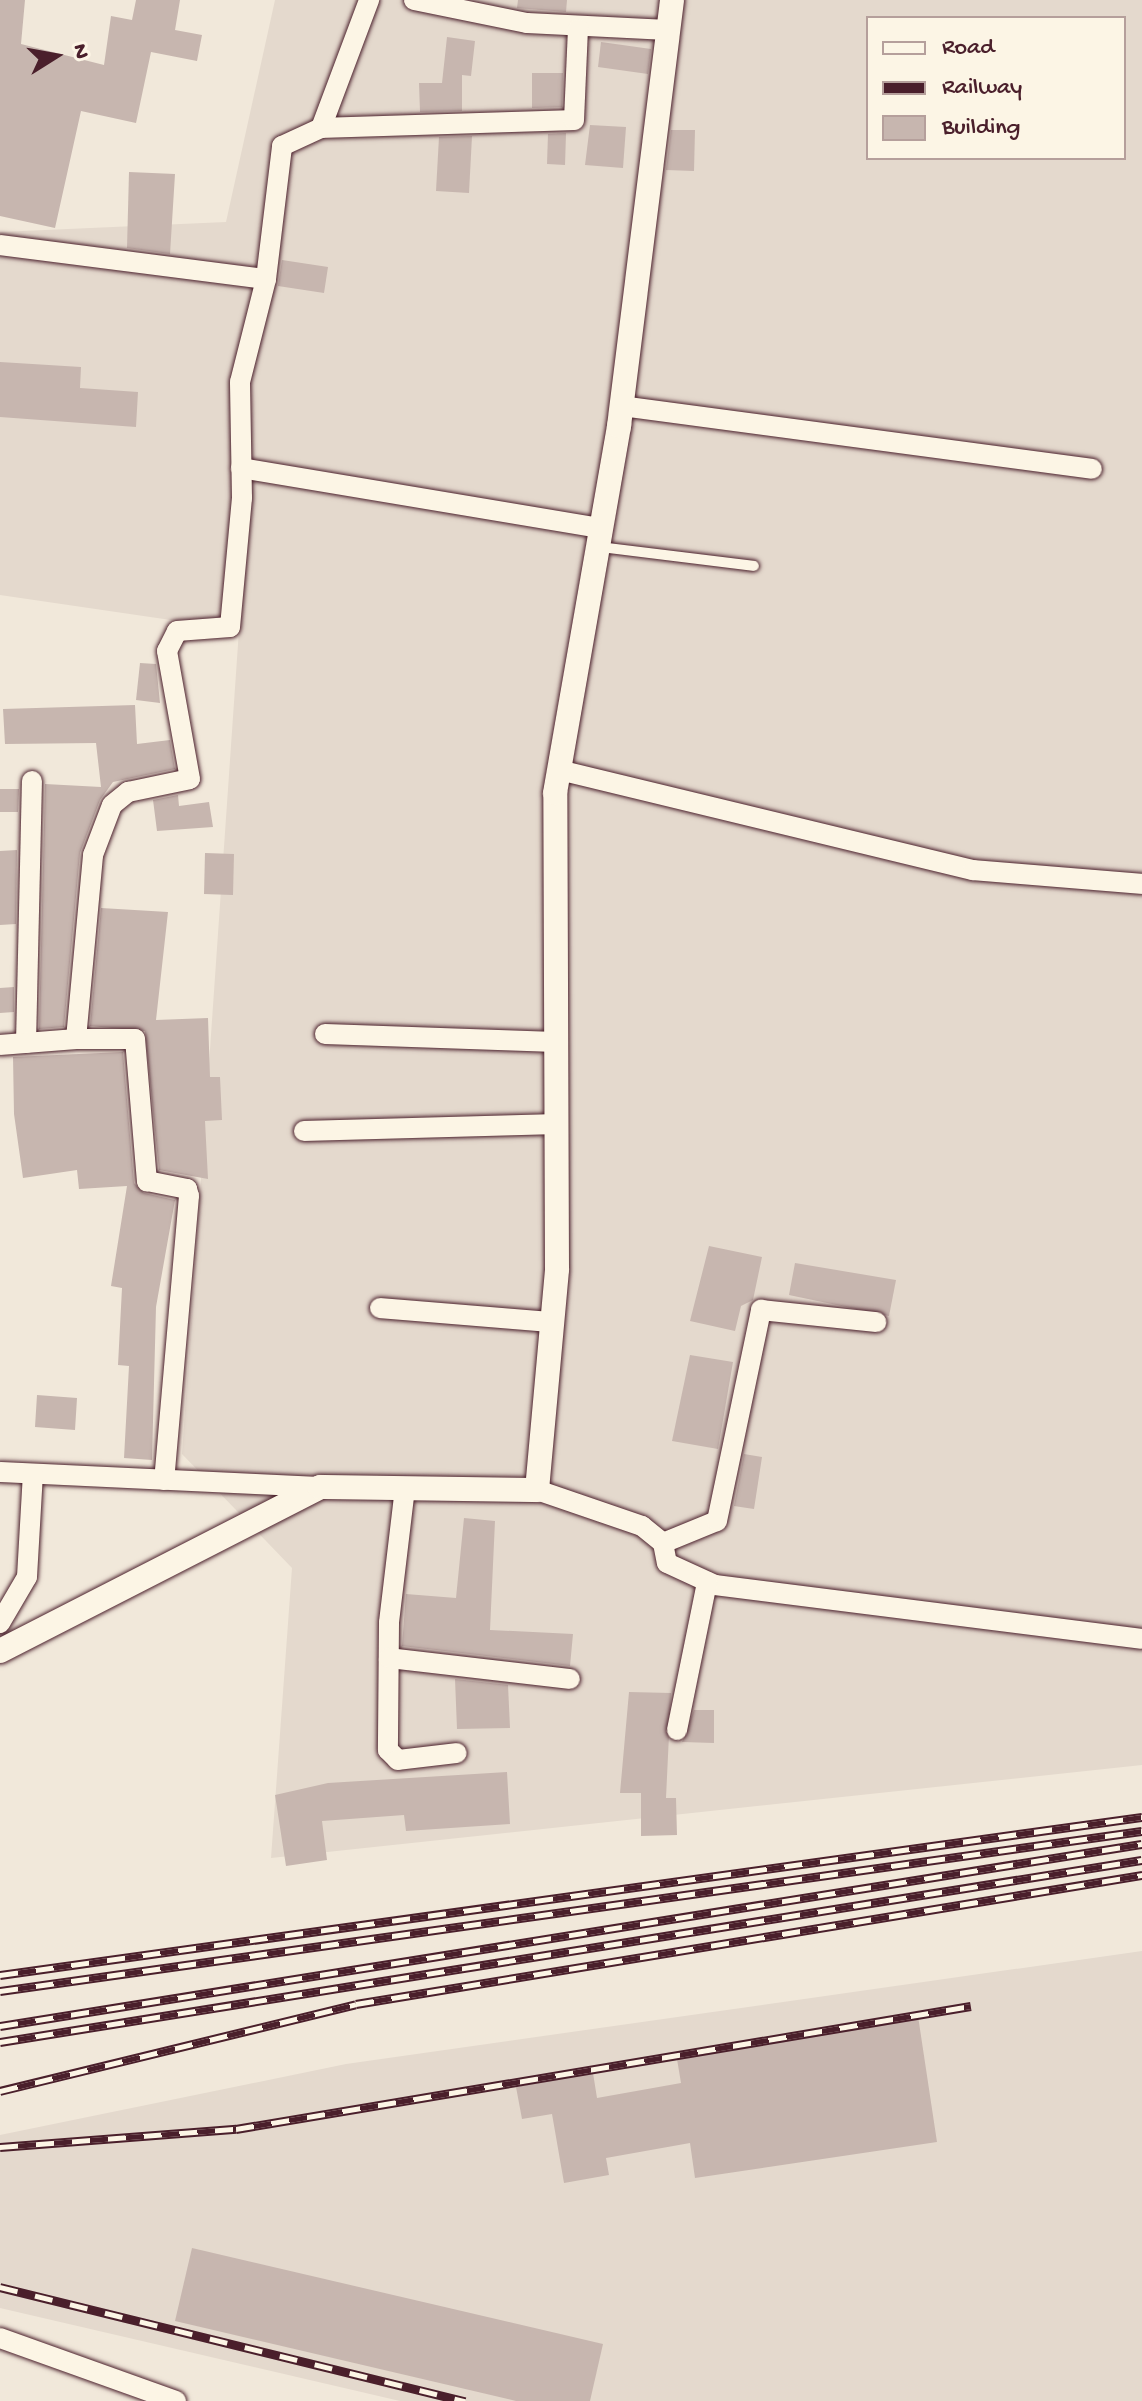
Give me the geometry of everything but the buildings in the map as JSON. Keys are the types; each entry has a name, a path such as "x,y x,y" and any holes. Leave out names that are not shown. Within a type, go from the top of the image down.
{"street":[{"path":"321,128 369,0"},
{"path":"414,0 578,29 668,30"},
{"path":"537,1490 552,1322 557,1124 559,770 621,406 672,0"},
{"path":"76,1039 93,855 112,805 128,792 190,779 167,651 177,631 230,627 241,468 240,382 266,279 282,146 321,128 574,120 578,29"},
{"path":"0,245 266,279"},
{"path":"621,406 1092,469"},
{"path":"241,468 600,537"},
{"path":"559,770 973,870 1142,884"},
{"path":"26,1043 32,781"},
{"path":"325,1034 556,1042"},
{"path":"0,1045 76,1039 135,1039 147,1181 187,1189 189,1196 164,1480"},
{"path":"304,1131 557,1124"},
{"path":"380,1308 552,1322"},
{"path":"663,1543 717,1521 761,1310 876,1322"},
{"path":"0,1472 320,1487 537,1490 642,1526 663,1543 667,1563 707,1582 1142,1639"},
{"path":"0,1623 27,1577 33,1474"},
{"path":"7,1647 320,1487"},
{"path":"405,1488 389,1658 389,1756 457,1753"},
{"path":"677,1730 707,1582"},
{"path":"389,1658 570,1679"},
{"path":"0,2338 176,2401"}],"lane":[{"path":"600,537 754,566"}],"shaded area":[{"path":"275,0 1142,0 1142,1765 271,1858 292,1568 182,1454 239,630 0,595 0,232 226,222"},
{"path":"1142,1951 1142,2401 400,2401 0,2308 0,2135 346,2064"}],"railway":[{"path":"0,1975 1142,1817"},
{"path":"0,1991 1142,1831"},
{"path":"0,2026 1142,1844"},
{"path":"0,2042 1142,1860"},
{"path":"0,2091 356,2004 1142,1875"},
{"path":"0,2147 236,2129 971,2006"},
{"path":"0,2287 465,2401"}]}
